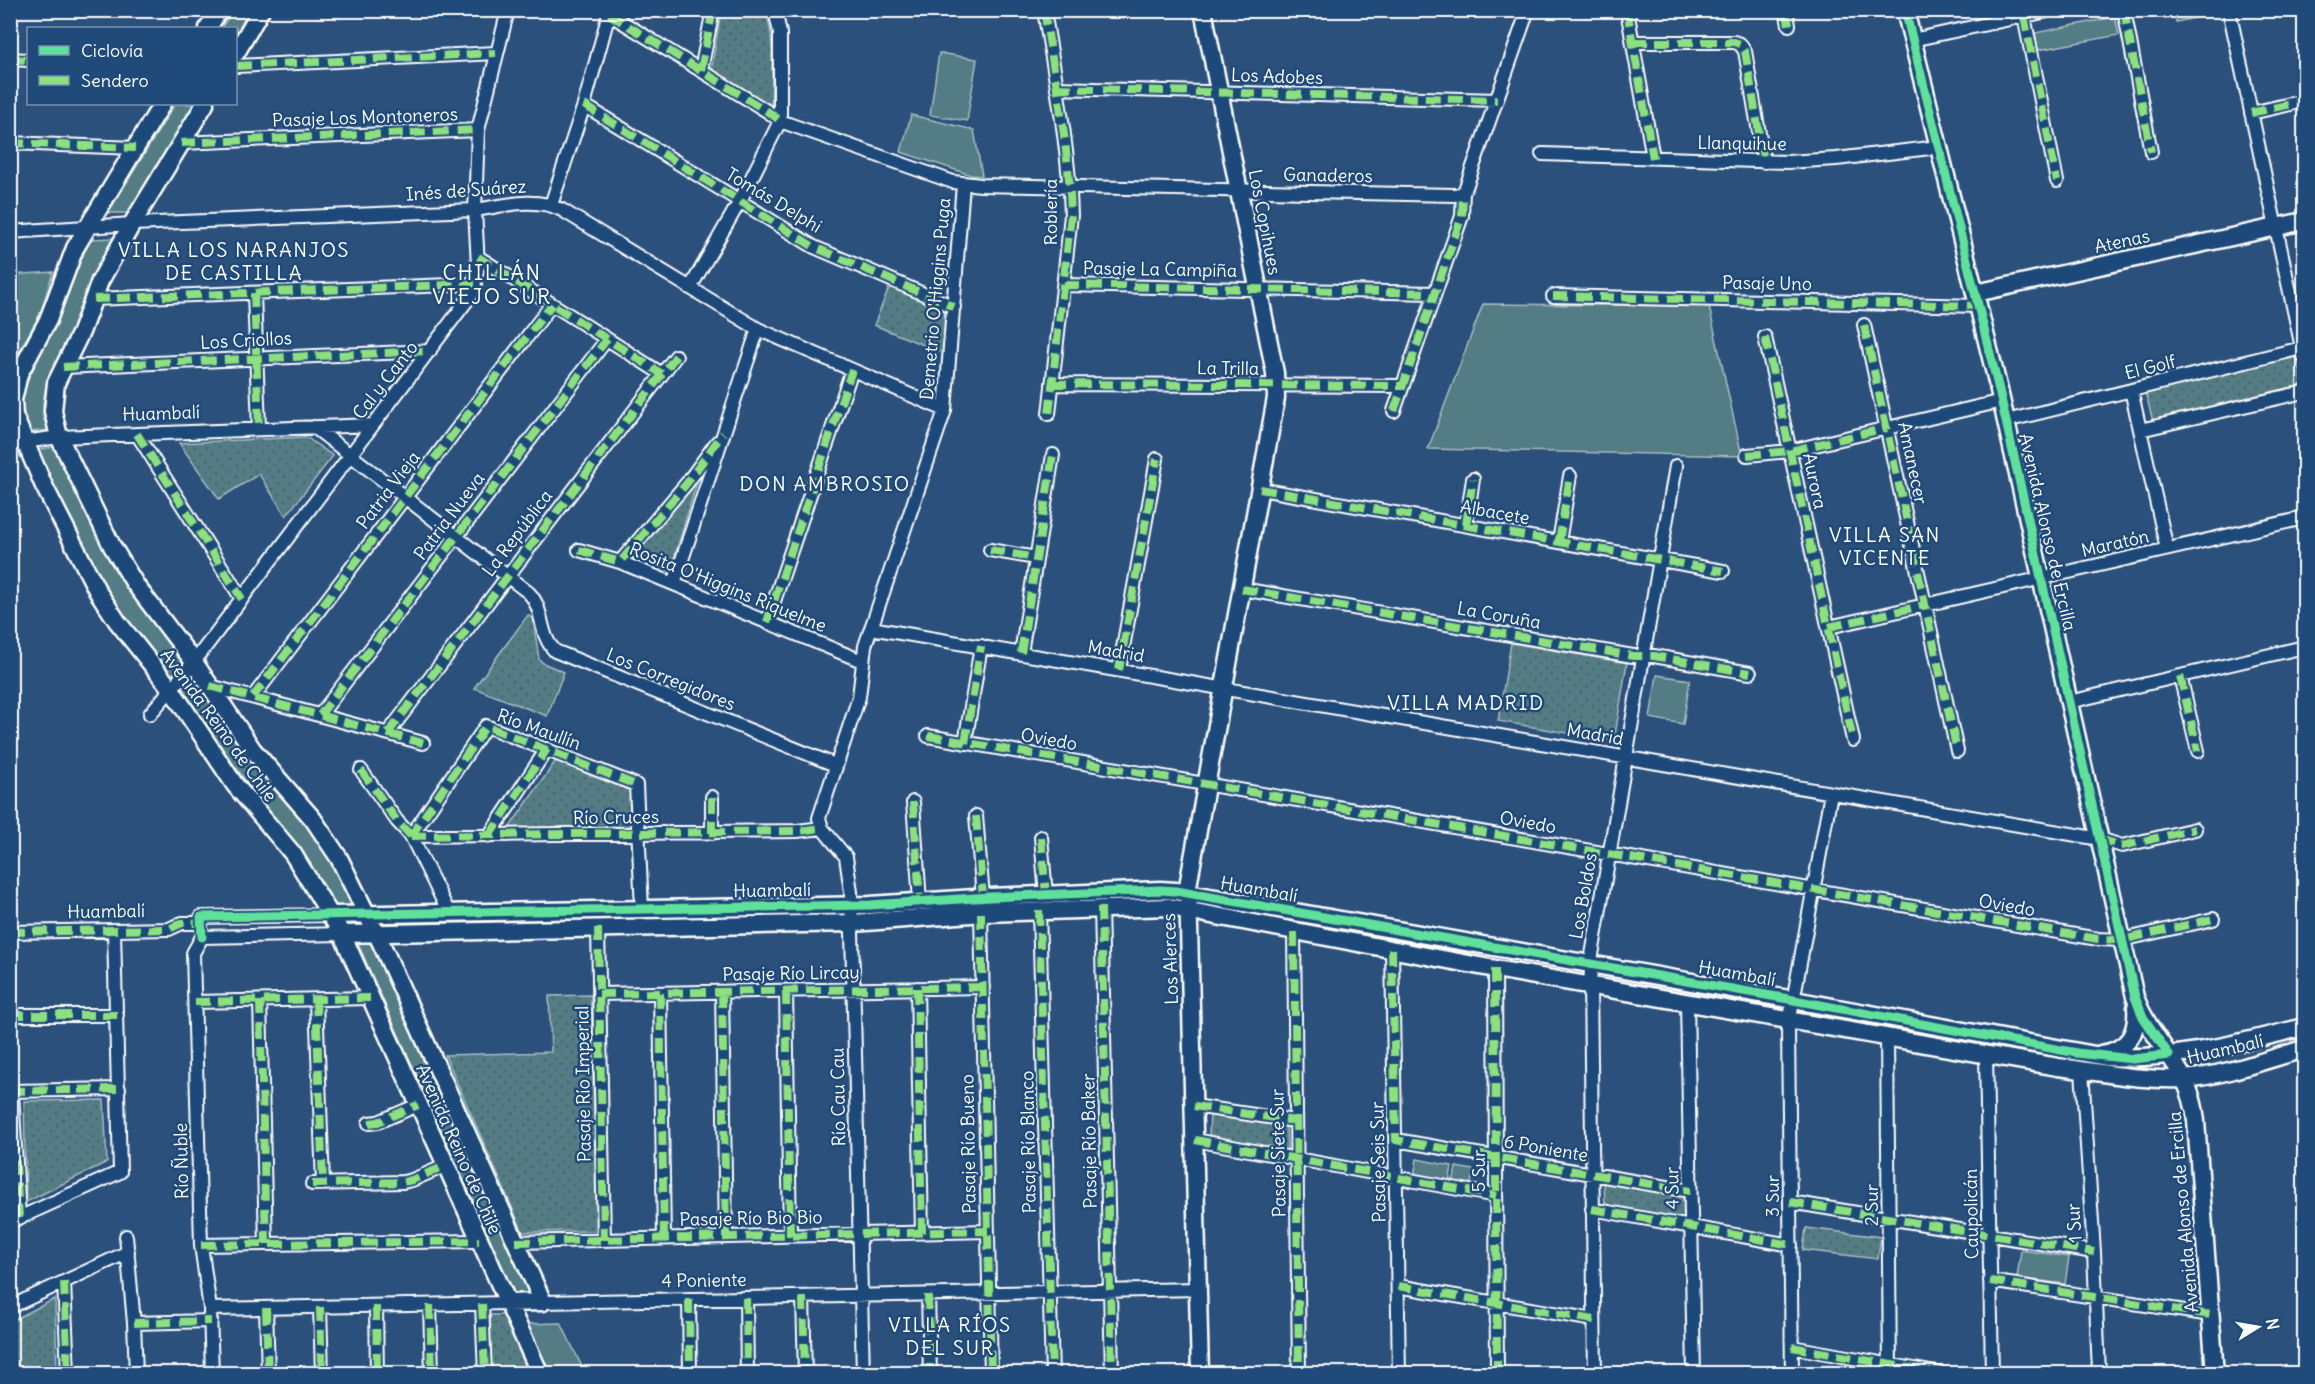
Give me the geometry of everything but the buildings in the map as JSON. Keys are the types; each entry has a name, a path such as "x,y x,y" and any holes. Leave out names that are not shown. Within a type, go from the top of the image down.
{"street":[{"path":"209,27 219,10"},
{"path":"237,51 261,10"},
{"name":"Cal y Canto","path":"150,714 194,662 467,303 475,284 478,258 475,210 478,130 508,10"},
{"path":"701,70 713,10"},
{"path":"690,288 740,201 780,121 780,33 775,10"},
{"name":"Roblería","path":"1044,10 1070,187 1070,234 1049,414"},
{"name":"Los Copihues","path":"1203,10 1276,386 1275,411 1269,442"},
{"path":"1394,411 1462,216 1463,193 1528,10"},
{"path":"1627,10 1653,158"},
{"path":"1786,10 1790,26"},
{"name":"Avenida Alonso de Ercilla","path":"1905,10 2002,401 2135,997 2143,1017 2185,1078 2195,1112 2215,1374"},
{"path":"1912,40 2017,15 2052,10"},
{"path":"2124,10 2151,152"},
{"path":"2229,10 2303,352"},
{"path":"551,205 584,105 610,12"},
{"name":"Ganaderos","path":"610,12 780,121 920,172 963,184 1454,195 1463,193"},
{"path":"2017,15 2057,181"},
{"path":"1633,42 1734,42 1740,44 1745,51 1764,162"},
{"path":"237,66 496,53"},
{"path":"10,59 27,60"},
{"name":"Los Adobes","path":"1057,88 1497,100"},
{"path":"2251,113 2304,102"},
{"name":"Avenida Reino de Chile","path":"161,105 88,226 66,267 48,320 19,374 12,400 17,446 98,592 117,621 171,689 235,785 293,854 342,934 540,1374"},
{"name":"Avenida Reino de Chile","path":"204,105 105,271 81,332 56,383 53,402 54,421 59,437 123,565 194,662 253,750 323,832 339,858 367,914 543,1302"},
{"name":"Tomás Delphi","path":"584,105 814,247 954,307"},
{"name":"Pasaje Los Montoneros","path":"181,143 478,130"},
{"path":"10,143 135,148"},
{"name":"Llanquihue","path":"1542,154 1764,162 1836,159 1940,147"},
{"name":"Demetrio O'Higgins Puga","path":"822,828 820,815 859,697 862,661 871,628 945,410 963,184"},
{"name":"Inés de Suárez","path":"10,232 88,226 475,210 535,202 551,205 758,329 945,410"},
{"name":"Atenas","path":"1978,299 2304,221"},
{"path":"478,258 662,374"},
{"path":"94,299 475,284"},
{"name":"Pasaje La Campiña","path":"1064,285 1435,293"},
{"path":"254,293 259,429"},
{"name":"Pasaje Uno","path":"1553,296 1978,299"},
{"name":"Patria Vieja","path":"253,697 552,304"},
{"name":"Amanecer","path":"1864,325 1957,751"},
{"path":"674,584 758,329"},
{"name":"Aurora","path":"1765,337 1853,740"},
{"name":"Patria Nueva","path":"320,715 607,339"},
{"name":"Los Criollos","path":"63,367 430,351"},
{"name":"El Golf","path":"2006,421 2131,390 2303,352"},
{"name":"La República","path":"388,733 676,356"},
{"path":"767,622 852,370"},
{"name":"La Trilla","path":"1052,384 1403,386"},
{"path":"2131,390 2167,549"},
{"path":"2140,430 2304,392"},
{"path":"1747,455 1790,451 2002,401"},
{"name":"Huambalí","path":"17,446 59,437 373,425"},
{"path":"314,427 507,576"},
{"path":"620,562 687,483 723,433"},
{"path":"137,434 242,599"},
{"name":"Los Alerces","path":"1203,1373 1188,893 1269,442"},
{"path":"1020,653 1053,455"},
{"path":"1119,670 1157,459"},
{"name":"Los Boldos","path":"1595,1374 1591,964 1676,466"},
{"path":"1559,542 1570,476"},
{"path":"1466,525 1473,479"},
{"name":"Albacete","path":"1260,489 1723,571"},
{"name":"Maratón","path":"1829,627 2304,518"},
{"name":"Rosita O'Higgins Riquelme","path":"579,550 620,562 862,661"},
{"path":"990,550 1036,558"},
{"name":"Los Corregidores","path":"507,576 529,593 538,605 546,640 555,651 836,765"},
{"name":"La Coruña","path":"1242,589 1633,656 1654,656 1750,673"},
{"name":"Madrid","path":"871,628 2100,839 2122,846 2195,829"},
{"path":"964,743 981,646"},
{"path":"2068,702 2304,647"},
{"path":"2180,676 2198,751"},
{"path":"210,686 423,743"},
{"name":"Río Maullín","path":"411,836 486,726 636,785 639,835"},
{"name":"Oviedo","path":"928,736 2098,939 2122,940 2213,919"},
{"path":"489,836 547,749"},
{"path":"361,770 397,821 411,836 449,913"},
{"name":"3 Sur","path":"1792,1374 1789,1019 1832,793"},
{"path":"711,796 712,833"},
{"path":"913,802 920,902"},
{"name":"Pasaje Río Bueno","path":"976,816 982,905 991,1374"},
{"name":"Río Cruces","path":"411,836 639,835 797,831 822,828"},
{"name":"Río Cau Cau","path":"822,828 846,856 852,906 863,1374"},
{"path":"639,835 642,909"},
{"name":"Pasaje Río Blanco","path":"1041,837 1052,1374"},
{"name":"Huambalí","path":"10,932 169,929 182,923 201,923 201,917 852,906 920,902 982,905 1042,903 1160,890 1591,964 2094,1055 2133,1059 2169,1055 2304,1027"},
{"name":"Huambalí","path":"1042,903 1101,908 1157,907 1188,910 1494,969 1986,1054 2140,1078 2185,1078 2224,1071 2304,1050"},
{"name":"Huambalí","path":"199,943 342,934 853,923 982,905"},
{"name":"Pasaje Río Baker","path":"1101,908 1112,1374"},
{"name":"Río Ñuble","path":"201,923 199,943 193,953 201,1245 210,1315 212,1374"},
{"name":"Pasaje Río Imperial","path":"598,928 604,1240"},
{"path":"114,931 119,1089 120,1172 15,1220 11,1091 119,1089"},
{"name":"Pasaje Siete Sur","path":"1294,932 1299,1374"},
{"name":"Pasaje Seis Sur","path":"1392,949 1399,1374"},
{"name":"5 Sur","path":"1494,969 1497,1374"},
{"name":"Pasaje Río Lircay","path":"599,994 983,987"},
{"path":"917,988 922,1233"},
{"path":"786,991 790,1236"},
{"path":"722,992 726,1237"},
{"path":"660,993 664,1238"},
{"path":"2094,1055 2120,1048 2131,1037 2137,1022 2135,997"},
{"path":"316,999 317,1184 403,1182 445,1166"},
{"path":"195,1002 370,999"},
{"path":"260,1001 266,1244"},
{"name":"4 Sur","path":"1687,1002 1694,1374"},
{"path":"10,1015 117,1015"},
{"name":"2 Sur","path":"1887,1036 1890,1369"},
{"name":"Caupolicán","path":"1986,1054 1992,1374"},
{"name":"1 Sur","path":"2082,1070 2094,1252 2099,1374"},
{"path":"369,1123 378,1122 418,1105"},
{"path":"1194,1106 1295,1122"},
{"path":"1195,1140 1496,1196"},
{"name":"6 Poniente","path":"1396,1140 1690,1191"},
{"path":"1790,1202 2094,1252"},
{"path":"1592,1209 1791,1245"},
{"name":"Pasaje Río Bio Bio","path":"516,1242 988,1231"},
{"path":"126,1236 136,1374"},
{"path":"201,1245 479,1241"},
{"path":"10,1307 128,1252"},
{"path":"1990,1281 2211,1315"},
{"path":"64,1282 68,1374"},
{"path":"1398,1286 1594,1320"},
{"name":"4 Poniente","path":"134,1323 266,1308 1199,1289"},
{"path":"928,1295 930,1374"},
{"path":"803,1297 805,1374"},
{"path":"746,1298 747,1374"},
{"path":"689,1299 690,1374"},
{"path":"483,1304 484,1374"},
{"path":"430,1305 432,1374"},
{"path":"376,1306 377,1374"},
{"path":"320,1307 322,1374"},
{"path":"266,1308 268,1374"},
{"path":"1792,1347 1890,1369 1942,1374"}],"green space":[{"path":"233,11 253,11 237,38 237,27 222,27"},
{"path":"721,11 765,11 772,45 771,110 711,72"},
{"path":"2174,11 2218,11 2218,13 2176,22"},
{"path":"2115,17 2119,35 2038,50 2035,33"},
{"path":"939,53 977,59 967,121 930,115"},
{"path":"174,105 196,105 130,213 108,213"},
{"path":"911,115 974,130 982,176 971,175 901,152"},
{"path":"115,238 60,363 46,386 43,417 48,430 30,432 24,417 22,399 25,385 55,323 71,279 91,239"},
{"path":"53,272 40,315 11,365 11,275"},
{"path":"890,285 945,308 943,353 874,325"},
{"path":"1483,304 1709,306 1742,456 1428,449"},
{"path":"2297,355 2304,388 2153,422 2145,390"},
{"path":"306,437 333,456 286,516 259,474 219,499 179,443"},
{"path":"54,447 122,576 148,615 185,662 170,677 130,628 105,587 36,450"},
{"path":"704,459 670,572 627,555"},
{"path":"528,615 533,619 539,659 564,672 547,716 474,688"},
{"path":"1511,643 1627,663 1614,741 1498,721"},
{"path":"1657,675 1690,680 1683,724 1650,718"},
{"path":"197,677 311,828 338,867 357,906 335,907 297,845 217,742 183,691"},
{"path":"557,759 630,787 630,831 505,834"},
{"path":"355,937 369,937 531,1294 515,1295"},
{"path":"591,995 597,1231 523,1232 445,1055 551,1052 549,996"},
{"path":"104,1100 107,1162 26,1202 24,1101"},
{"path":"1210,1109 1286,1122 1287,1150 1209,1138"},
{"path":"1417,1159 1452,1166 1449,1183 1414,1176"},
{"path":"1456,1167 1474,1170 1470,1187 1453,1184"},
{"path":"1604,1183 1684,1197 1685,1222 1605,1207"},
{"path":"1806,1228 1881,1237 1878,1259 1803,1250"},
{"path":"2021,1250 2069,1257 2065,1284 2017,1278"},
{"path":"55,1299 57,1373 11,1373 11,1321"},
{"path":"490,1315 503,1315 531,1373 491,1373"},
{"path":"561,1323 585,1373 549,1373 526,1324"}],"marked path":[{"path":"701,70 713,10"},
{"path":"1044,10 1064,138 1071,215 1049,414"},
{"path":"1627,10 1653,158"},
{"path":"1786,10 1789,25"},
{"path":"2012,10 2014,19"},
{"path":"2124,10 2151,152"},
{"path":"609,14 780,121"},
{"path":"2024,16 2057,181"},
{"path":"1633,42 1734,42 1740,44 1745,51 1764,162"},
{"path":"237,66 496,53"},
{"path":"10,59 27,60"},
{"path":"1057,88 1497,100"},
{"path":"2251,113 2304,101"},
{"path":"584,105 814,247 954,307"},
{"path":"181,143 478,130"},
{"path":"10,143 135,148"},
{"path":"1394,411 1462,216 1463,193"},
{"path":"478,257 662,374"},
{"path":"94,299 475,284"},
{"path":"1064,285 1435,293"},
{"path":"254,293 259,429"},
{"path":"1553,296 1980,306"},
{"path":"253,697 552,304"},
{"path":"1864,325 1957,751"},
{"path":"1765,337 1853,740"},
{"path":"320,715 607,339"},
{"path":"63,367 430,351"},
{"path":"388,733 676,356"},
{"path":"767,622 852,370"},
{"path":"1052,384 1403,386"},
{"path":"1747,455 1790,451 1887,428"},
{"path":"579,550 620,562 687,483 723,433"},
{"path":"137,434 242,599"},
{"path":"1021,653 1053,455"},
{"path":"1119,670 1157,459"},
{"path":"1559,542 1570,476"},
{"path":"1466,525 1473,479"},
{"path":"1260,489 1723,571"},
{"path":"990,550 1036,558"},
{"path":"1242,589 1633,656 1654,656 1750,673"},
{"path":"1829,627 1925,605"},
{"path":"965,743 981,646"},
{"path":"2180,676 2198,751"},
{"path":"210,686 423,743"},
{"path":"411,836 486,726 636,785"},
{"path":"928,736 2098,939 2122,940 2213,919"},
{"path":"489,836 547,749"},
{"path":"361,770 397,821 411,836"},
{"path":"712,797 712,833"},
{"path":"913,802 920,902"},
{"path":"976,816 983,897"},
{"path":"411,836 797,831 822,828"},
{"path":"2100,839 2122,846 2195,829"},
{"path":"1041,837 1046,895"},
{"path":"1101,907 1112,1374"},
{"path":"1039,910 1052,1374"},
{"path":"981,913 991,1374"},
{"path":"10,932 169,929 182,923 201,923"},
{"path":"598,928 604,1240"},
{"path":"1294,932 1299,1374"},
{"path":"1392,949 1396,1140 1690,1191"},
{"path":"1495,969 1497,1374"},
{"path":"599,994 983,987"},
{"path":"917,988 922,1233"},
{"path":"786,991 790,1236"},
{"path":"722,992 726,1237"},
{"path":"660,993 664,1238"},
{"path":"195,1002 370,998"},
{"path":"316,1000 323,1184"},
{"path":"260,1001 266,1244"},
{"path":"10,1015 117,1015"},
{"path":"10,1091 119,1089"},
{"path":"12,1091 19,1218"},
{"path":"369,1123 378,1122 418,1105"},
{"path":"1194,1106 1295,1121"},
{"path":"1195,1140 1496,1196"},
{"path":"312,1184 403,1182 445,1166"},
{"path":"1790,1202 2094,1252"},
{"path":"1592,1209 1791,1245"},
{"path":"516,1242 988,1231"},
{"path":"201,1245 479,1241"},
{"path":"1990,1281 2211,1315"},
{"path":"64,1282 68,1374"},
{"path":"1398,1286 1594,1320"},
{"path":"928,1295 930,1374"},
{"path":"803,1297 805,1374"},
{"path":"746,1298 747,1374"},
{"path":"689,1299 690,1374"},
{"path":"482,1304 485,1374"},
{"path":"430,1305 432,1374"},
{"path":"376,1306 377,1374"},
{"path":"320,1307 322,1374"},
{"path":"266,1308 268,1374"},
{"path":"134,1323 211,1321"},
{"path":"1792,1347 1942,1374"},
{"path":"1200,1372 1207,1374"}],"cycle path":[{"path":"202,937 201,917 870,905 1160,890 1783,998 2077,1053 2133,1059 2169,1055 2143,1017 2135,997 1999,390 1905,10"}],"district":[{"name":"VILLA LOS NARANJOS DE CASTILLA","path":"234,260"},
{"name":"CHILLÁN VIEJO SUR","path":"492,284"},
{"name":"DON AMBROSIO","path":"825,483"},
{"name":"VILLA SAN VICENTE","path":"1885,546"},
{"name":"VILLA MADRID","path":"1466,702"},
{"name":"VILLA RÍOS DEL SUR","path":"950,1336"}]}
